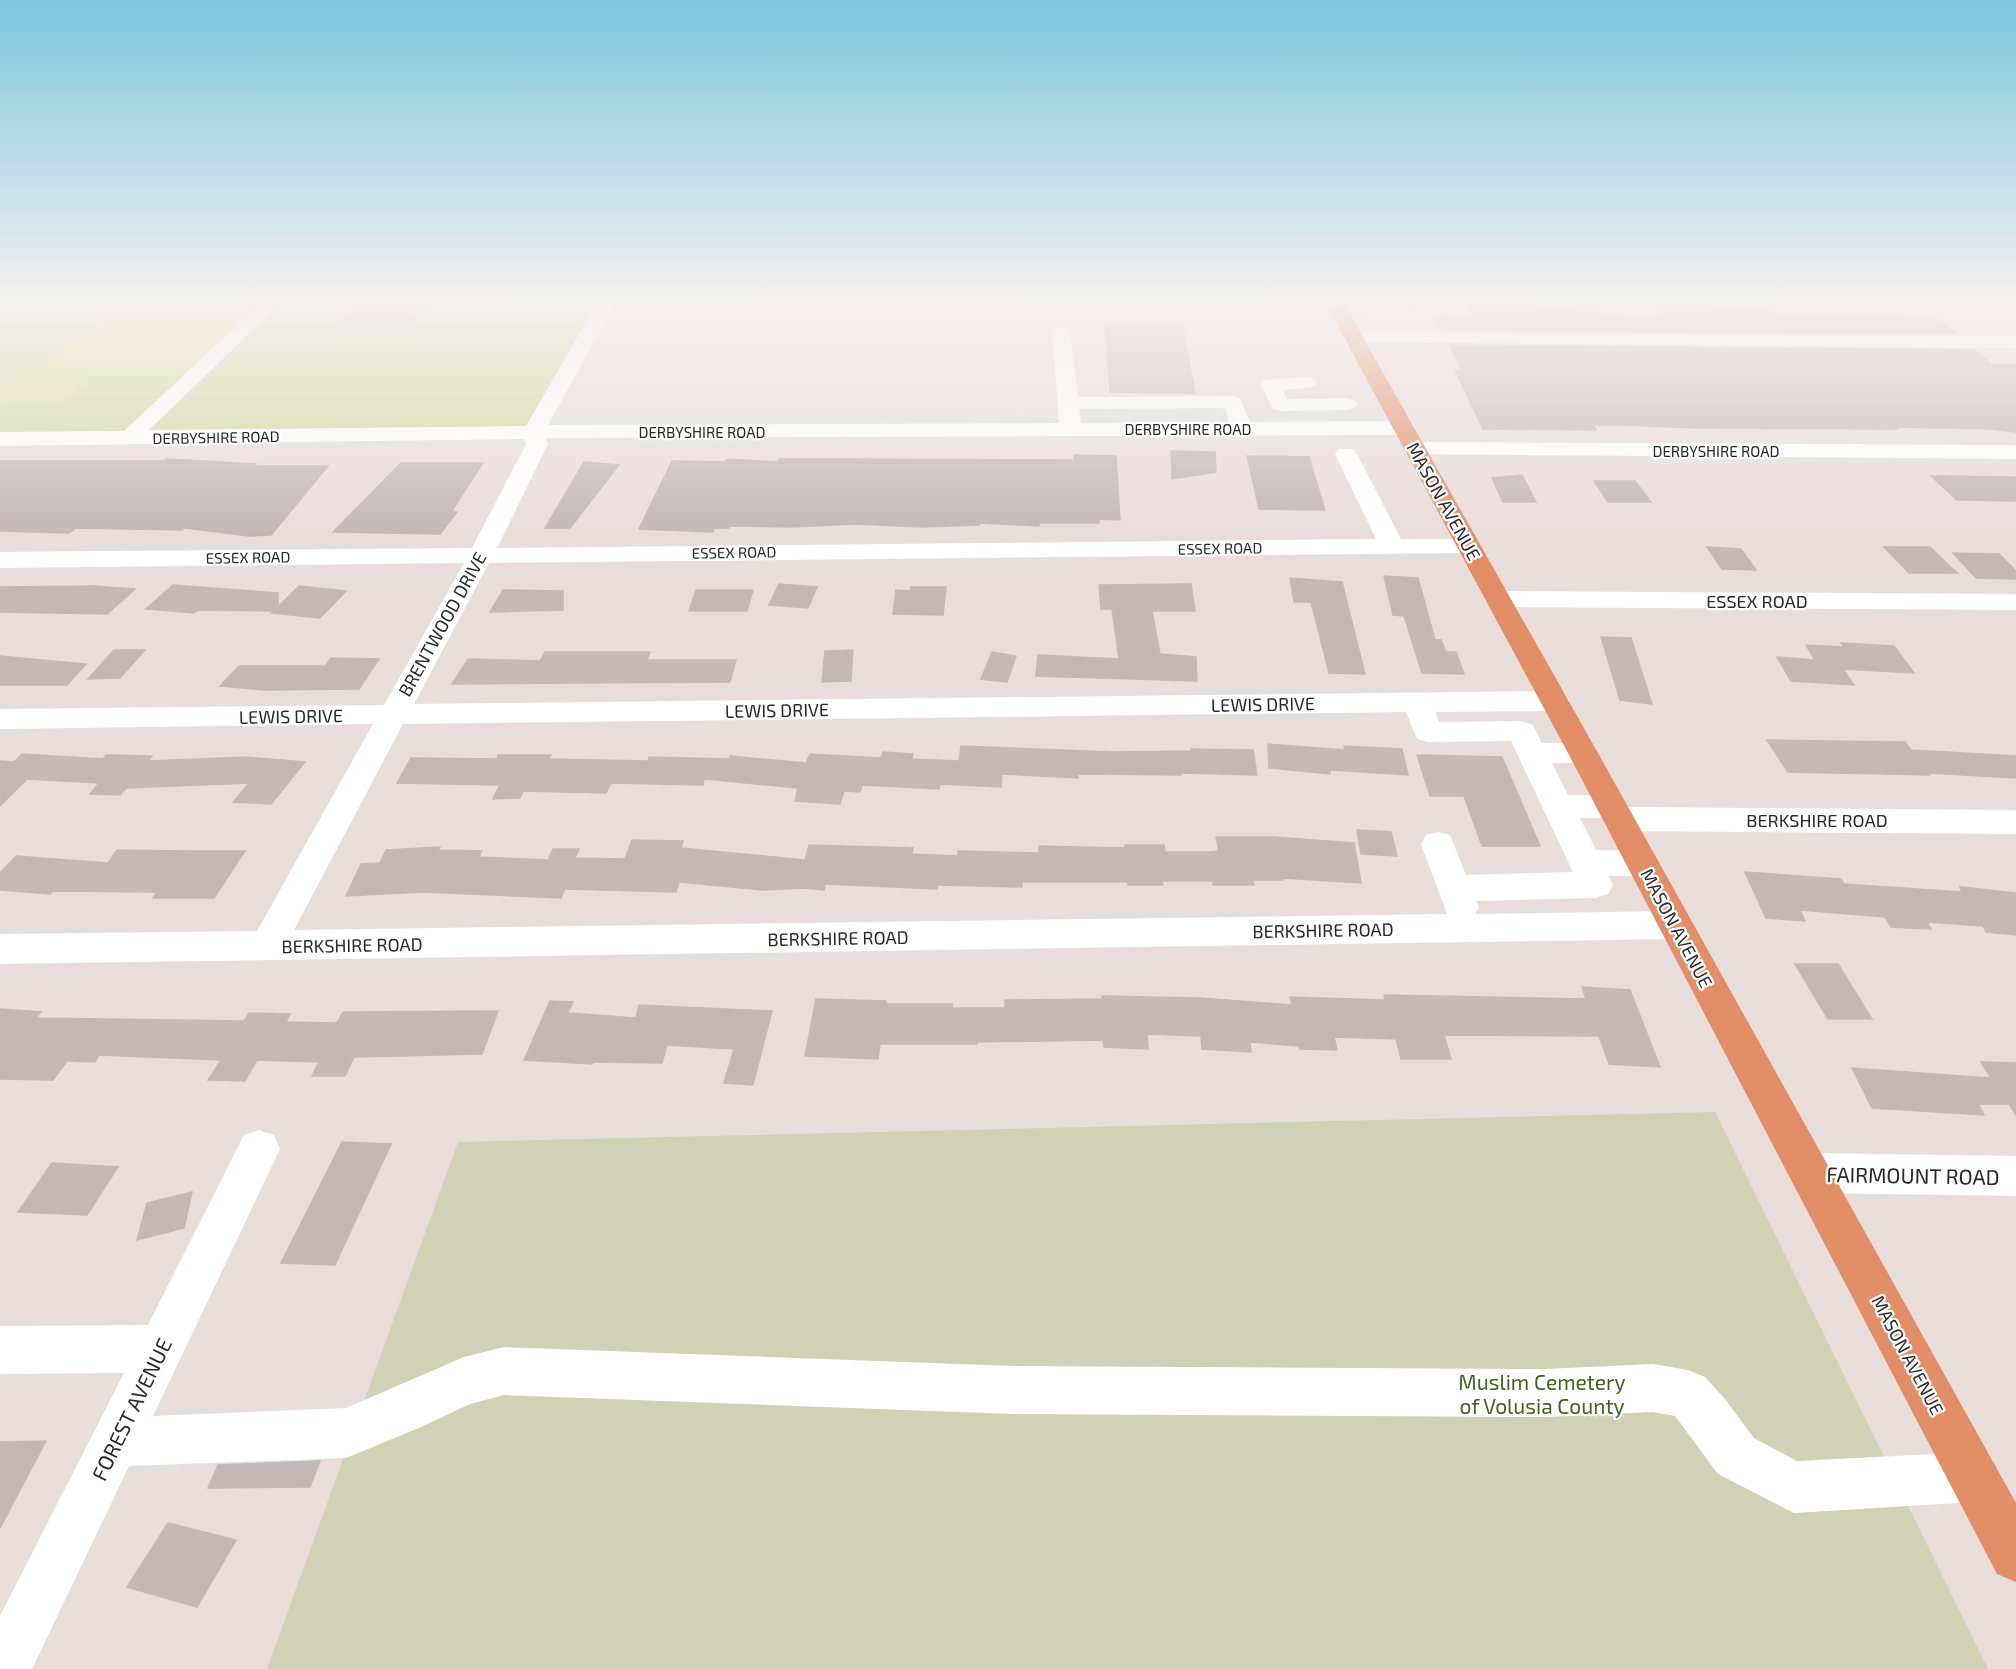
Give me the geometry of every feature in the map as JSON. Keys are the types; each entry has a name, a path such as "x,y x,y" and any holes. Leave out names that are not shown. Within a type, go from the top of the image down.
{"main road":[{"name":"MASON AVENUE","path":"1376,380 1583,753 2016,1555"}],"street":[{"path":"129,438 191,380"},
{"name":"BRENTWOOD DRIVE","path":"267,946 481,555 537,444 533,432 563,380"},
{"path":"1066,380 1071,430"},
{"path":"1286,380 1270,384 1278,404 1347,404"},
{"path":"1310,380 1323,428 1346,454 1392,546"},
{"path":"1068,403 1233,402 1242,429"},
{"path":"1346,454 1344,440 1348,428"},
{"name":"DERBYSHIRE ROAD","path":"0,439 533,432 1348,428 1410,439 2016,452"},
{"name":"ESSEX ROAD","path":"0,560 1469,546"},
{"name":"ESSEX ROAD","path":"1499,599 2016,602"},
{"name":"LEWIS DRIVE","path":"0,719 1554,701"},
{"path":"1417,703 1428,732 1521,731 1596,885 1454,888"},
{"path":"1532,753 1583,753"},
{"name":"BERKSHIRE ROAD","path":"1558,807 1615,813 2016,822"},
{"path":"1438,844 1469,928"},
{"path":"1586,863 1642,863"},
{"name":"BERKSHIRE ROAD","path":"0,949 1675,925"},
{"name":"FOREST AVENUE","path":"3,1669 259,1149"},
{"name":"FAIRMOUNT ROAD","path":"1811,1173 2016,1176"},
{"path":"0,1350 160,1349"},
{"path":"115,1442 346,1433 402,1411 464,1381 504,1371 1013,1390 1545,1394 1653,1388 1688,1394 1708,1416 1736,1456 1794,1487 1974,1477"}],"green space":[{"path":"0,380 563,380 533,432 0,439"},
{"name":"Muslim Cemetery of Volusia County","path":"1715,1112 1988,1669 267,1669 458,1142"}],"shaded area":[{"path":"88,382 62,403 0,404 0,383"}],"building":[{"path":"1109,380 1192,380 1195,393 1110,392"},
{"path":"1460,380 2016,380 2016,432 1991,429 1895,427 1897,429 1698,428 1621,425 1593,425 1596,430 1483,429"},
{"path":"1171,451 1215,452 1216,472 1172,479"},
{"path":"1074,455 1116,456 1120,520 1099,519 1099,523 1039,523 1039,526 979,523 979,525 922,527 855,524 792,527 730,526 729,528 714,528 713,532 639,529 672,461 724,462 727,459 778,462 779,459 1074,460"},
{"path":"1247,456 1309,457 1325,510 1259,509"},
{"path":"167,459 256,464 254,466 328,466 271,535 249,536 184,528 182,530 76,528 69,533 0,531 0,461 164,461"},
{"path":"584,462 619,465 570,528 545,528"},
{"path":"401,463 483,463 451,512 457,512 440,534 333,532"},
{"path":"1522,475 1536,502 1503,502 1492,478"},
{"path":"1931,476 2016,477 2016,501 1957,500"},
{"path":"1594,481 1635,481 1651,502 1608,502"},
{"path":"1707,547 1741,549 1756,570 1722,569"},
{"path":"1884,547 1930,547 1957,573 1909,573"},
{"path":"1953,553 1999,554 2016,571 2016,579 1976,578"},
{"path":"1384,576 1418,578 1435,640 1441,640 1446,652 1456,652 1464,674 1422,673 1404,616 1393,615"},
{"path":"1290,578 1342,582 1365,674 1329,673 1311,602 1294,602"},
{"path":"779,584 817,587 808,608 769,605"},
{"path":"1191,584 1195,611 1152,611 1160,654 1196,657 1197,681 1036,676 1038,655 1119,659 1112,609 1101,609 1099,585"},
{"path":"173,585 278,593 278,607 299,586 346,591 320,618 271,613 274,611 198,610 194,613 146,609"},
{"path":"94,586 135,589 107,614 0,612 0,587"},
{"path":"911,587 946,587 943,615 893,614 896,590 910,591"},
{"path":"503,590 563,591 563,610 490,612"},
{"path":"696,590 753,590 747,611 689,611"},
{"path":"1601,637 1631,638 1652,704 1620,700"},
{"path":"1841,643 1894,646 1914,673 1843,669 1854,685 1791,681 1777,657 1815,660 1806,645 1844,647"},
{"path":"114,650 145,650 120,678 88,679"},
{"path":"853,650 851,681 822,682 825,651"},
{"path":"545,652 650,652 647,660 736,660 730,682 452,684 468,659 540,661"},
{"path":"992,652 1016,656 1007,682 981,679"},
{"path":"0,656 86,664 67,685 0,685"},
{"path":"331,658 379,659 359,689 265,690 220,686 239,666 325,666"},
{"path":"1767,740 1905,742 1911,750 2016,756 2016,778 1929,773 1930,775 1788,772"},
{"path":"1268,744 1345,750 1344,746 1402,749 1408,775 1330,770 1330,774 1269,768"},
{"path":"961,746 1113,752 1191,751 1191,749 1253,750 1257,775 1078,774 1078,778 1002,774 1001,787 940,784 939,789 862,785 860,792 844,791 840,804 795,801 798,788 704,779 703,785 611,783 606,793 523,791 520,798 493,799 500,785 397,783 411,758 497,759 498,755 551,755 549,759 648,761 649,757 729,759 730,756 806,763 810,754 881,758 883,752 913,754 912,759 959,761"},
{"path":"22,754 103,759 106,755 152,756 149,761 246,757 305,762 271,804 233,802 249,783 126,788 120,795 90,794 99,783 27,779 0,806 0,761 14,762"},
{"path":"1417,755 1502,757 1540,846 1482,846 1464,796 1430,796"},
{"path":"1357,830 1391,832 1397,856 1361,854"},
{"path":"1216,837 1274,837 1354,843 1361,883 1282,878 1283,880 1253,880 1254,885 1213,885 1213,881 1162,881 1163,885 1128,885 1128,882 1022,882 1022,887 938,885 937,889 825,884 824,890 805,888 763,890 679,882 676,892 565,889 561,898 423,892 346,896 361,864 380,863 386,850 440,847 438,850 482,851 479,857 548,860 553,849 579,849 575,858 625,859 632,840 683,841 681,848 805,860 809,845 913,848 912,854 958,856 958,851 1039,853 1039,846 1125,848 1125,845 1164,845 1165,852 1208,852 1219,851"},
{"path":"117,850 245,851 214,898 153,898 157,892 53,891 50,894 0,890 0,873 16,856 108,863"},
{"path":"1745,872 1841,879 1844,884 1962,892 1960,887 2016,893 2016,935 1986,932 1983,926 1927,922 1931,929 1891,927 1885,917 1800,910 1805,921 1766,918"},
{"path":"1795,964 1838,964 1872,1019 1828,1019"},
{"path":"1582,987 1630,990 1660,1067 1609,1064 1599,1036 1444,1035 1451,1059 1401,1059 1396,1039 1334,1037 1337,1050 1300,1049 1299,1046 1250,1042 1251,1052 1202,1049 1201,1036 1147,1034 1148,1049 1104,1047 1103,1040 977,1042 977,1044 880,1044 878,1059 805,1056 816,999 886,1001 886,1004 952,1004 952,1008 1005,1008 1005,1000 1102,999 1102,996 1200,998 1292,1005 1290,997 1385,1000 1384,995 1586,999"},
{"path":"550,1001 573,1002 568,1013 636,1018 639,1005 772,1011 753,1085 724,1083 734,1049 667,1045 662,1063 593,1062 592,1064 524,1060"},
{"path":"0,1009 41,1012 36,1018 244,1021 249,1013 290,1014 286,1022 337,1023 343,1012 498,1011 482,1054 354,1057 345,1076 312,1076 319,1062 257,1060 245,1081 208,1080 221,1060 99,1055 95,1062 67,1061 53,1080 0,1079"},
{"path":"1981,1062 2016,1063 2016,1115 2009,1104 1978,1104 1984,1115 1872,1108 1852,1068 1991,1078"},
{"path":"342,1142 391,1144 335,1265 281,1263"},
{"path":"52,1163 118,1167 87,1215 18,1212"},
{"path":"192,1192 184,1228 137,1240 147,1203"},
{"path":"46,1441 0,1528 0,1442"},
{"path":"320,1461 310,1487 208,1488 218,1465"},
{"path":"168,1523 236,1540 197,1607 127,1587"}]}
